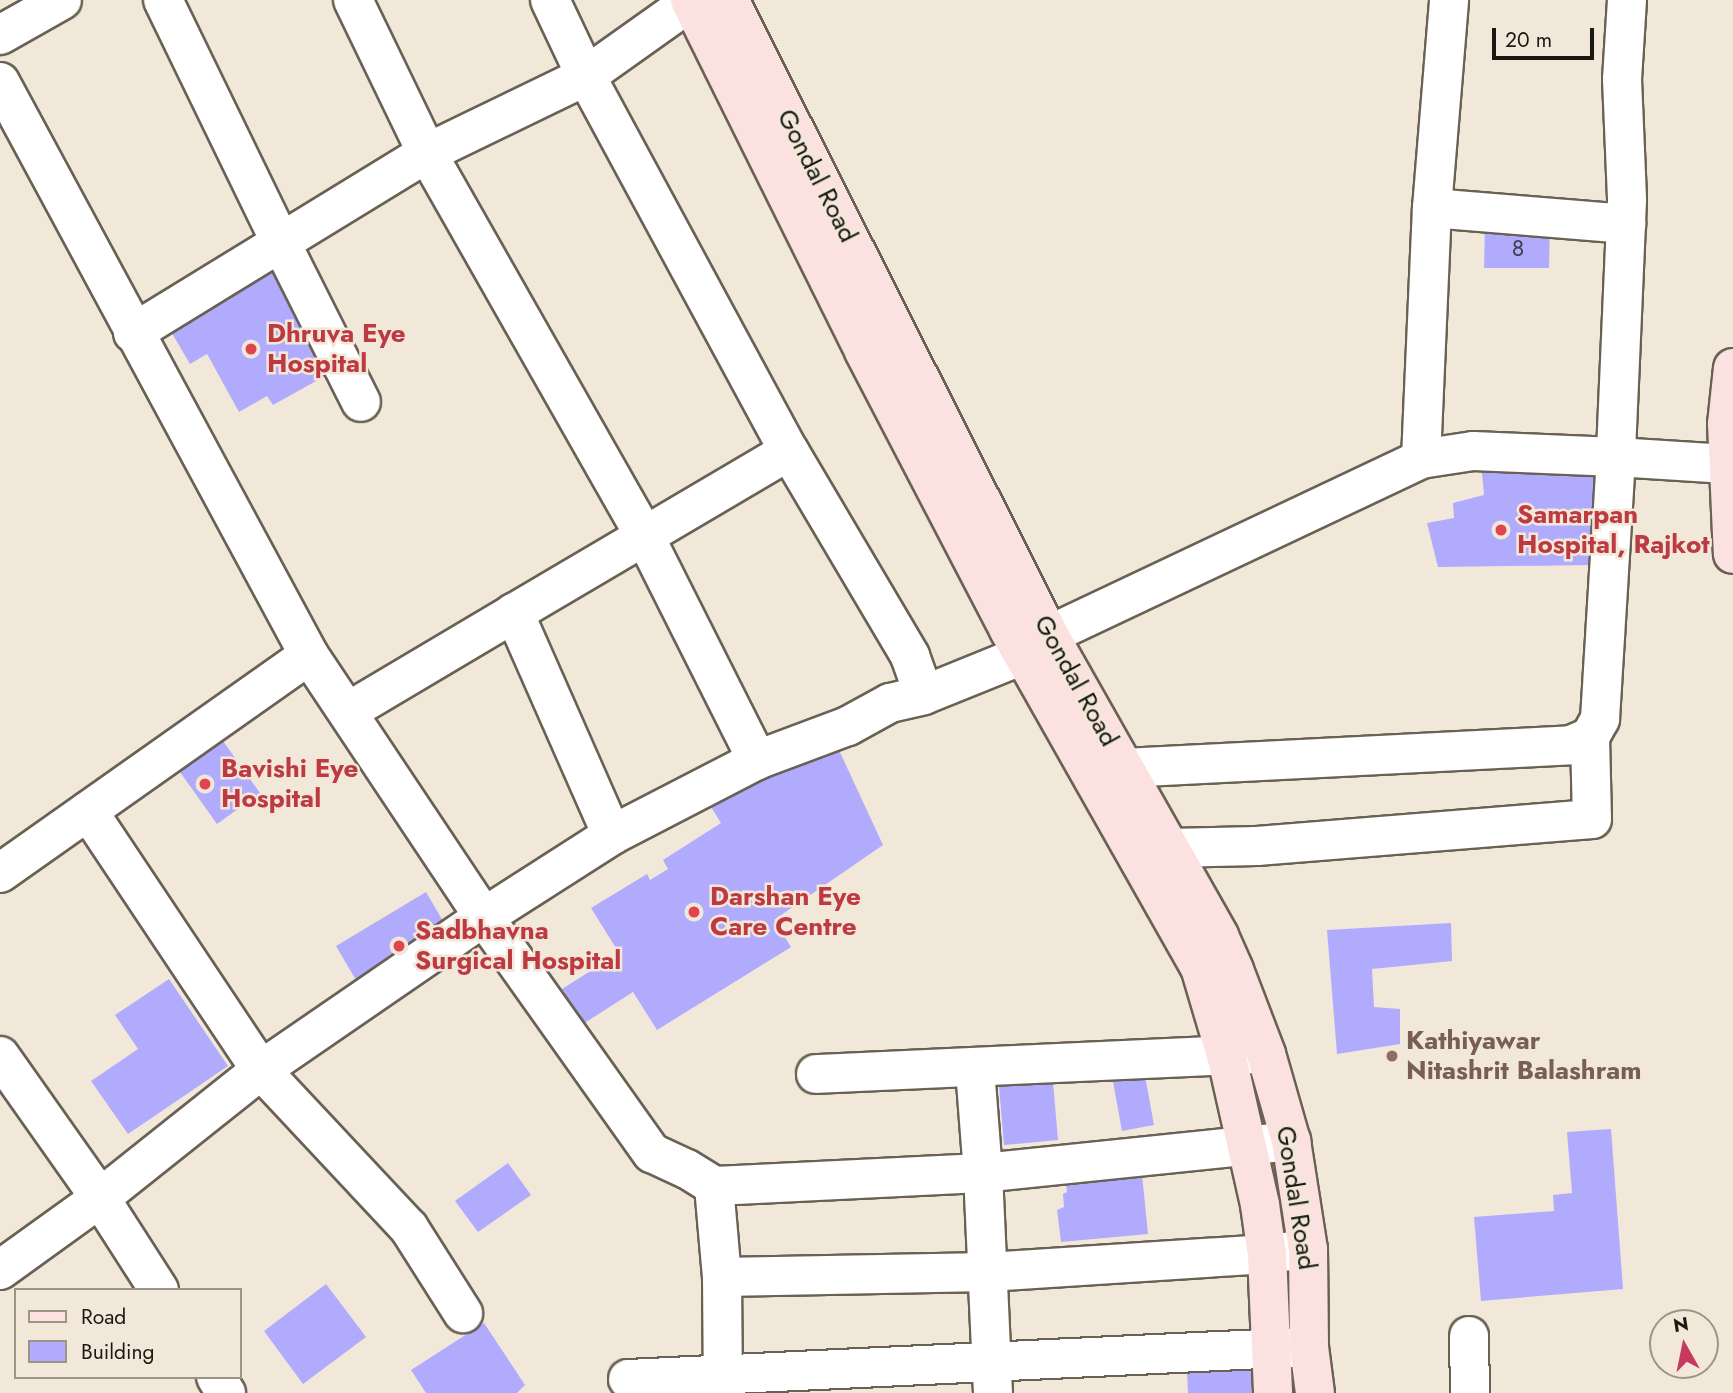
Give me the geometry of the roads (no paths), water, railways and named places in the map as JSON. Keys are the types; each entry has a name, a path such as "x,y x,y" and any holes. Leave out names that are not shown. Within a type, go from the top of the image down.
{"main road":[{"name":"Gondal Road","path":"691,0 864,351 1036,645 1124,768 1219,936 1266,1054 1291,1141 1308,1249 1309,1347 1315,1393"},
{"name":"Gondal Road","path":"729,0 1141,867 1200,967 1227,1058 1248,1147 1267,1254 1273,1393"},
{"path":"1733,368 1727,464 1733,554"}],"street":[{"path":"0,35 62,0"},
{"path":"163,0 279,242 362,402"},
{"path":"353,0 427,153 644,535 757,761"},
{"path":"550,0 586,76 789,451 910,656 924,695"},
{"path":"133,333 427,153 586,76 691,0"},
{"path":"1421,459 1432,208 1449,0"},
{"path":"1169,848 1257,846 1592,819 1590,737 1600,719 1616,457 1626,223 1622,79 1627,0"},
{"path":"0,82 133,333 276,587 309,655 349,711 484,917 652,1153 687,1169 714,1186 983,1173 1291,1141"},
{"path":"1432,208 1626,223"},
{"path":"349,711 789,451"},
{"path":"0,1270 100,1198 261,1070 484,917 612,835 757,761 848,726 890,703 924,695 1036,645 1421,459 1474,451 1727,464"},
{"path":"514,613 612,835"},
{"path":"0,873 309,655"},
{"path":"1124,768 1571,745 1590,737"},
{"path":"88,811 261,1070 409,1228 463,1313"},
{"path":"816,1074 1227,1058 1266,1054"},
{"path":"0,1056 100,1198 158,1288"},
{"path":"975,1069 993,1378"},
{"path":"714,1186 722,1277 722,1385"},
{"path":"722,1277 988,1272 1308,1249"},
{"path":"1469,1336 1470,1393"},
{"path":"628,1379 722,1385 993,1378 1309,1347"}],"place":[{"name":"Dhruva Eye Hospital","path":"251,349"},
{"name":"Samarpan Hospital, Rajkot","path":"1501,530"},
{"name":"Bavishi Eye Hospital","path":"205,784"},
{"name":"Darshan Eye Care Centre","path":"694,912"},
{"name":"Sadbhavna Surgical Hospital","path":"399,946"},
{"name":"Kathiyawar Nitashrit Balashram","path":"1392,1056"}]}
